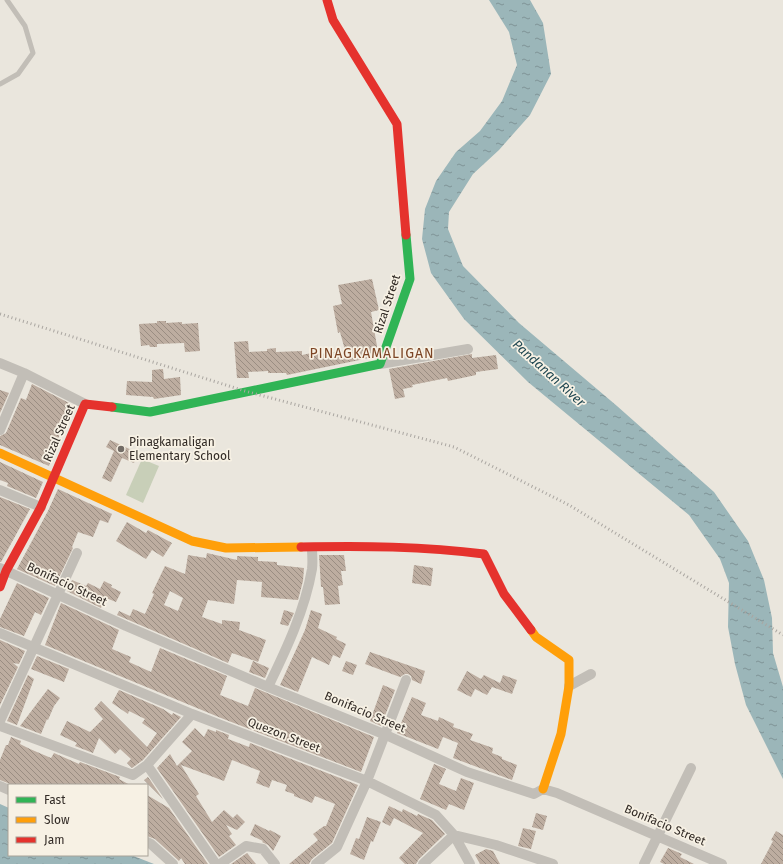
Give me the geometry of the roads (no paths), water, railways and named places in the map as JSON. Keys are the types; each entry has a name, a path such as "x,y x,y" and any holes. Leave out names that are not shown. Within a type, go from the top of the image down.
{"street":[{"name":"Rizal Street","path":"0,453 53,477 85,404 150,412 380,364 410,279 397,124 333,20 328,0"},
{"path":"380,364 468,349"},
{"path":"0,363 24,373 85,404"},
{"path":"0,430 24,373"},
{"path":"0,587 3,569 40,507 53,477 192,541 226,548 375,546 455,550 484,554 504,594 536,637 569,660 569,686 561,734 543,789"},
{"path":"0,490 40,507"},
{"path":"268,687 286,648 306,596 312,568 312,548"},
{"path":"0,721 77,553"},
{"name":"Bonifacio Street","path":"3,569 126,626 268,687 386,735 466,772 534,794 543,789 557,793 722,864"},
{"name":"Quezon Street","path":"0,634 192,714 367,782 436,815 454,835 470,864"},
{"path":"569,686 591,674"},
{"path":"316,864 336,847 367,782 406,680"},
{"path":"0,726 133,775 147,765 192,714"},
{"path":"147,765 216,864"},
{"path":"644,864 691,768"},
{"path":"423,864 454,835 496,845 553,864"},
{"path":"148,842 173,864"},
{"path":"220,864 246,846 263,849 275,864"}],"lane":[{"path":"0,84 18,74 33,53 25,26 7,0"}],"water":[{"name":"Pandanan River","path":"489,0 530,0 543,23 551,74 530,115 499,150 473,174 449,212 448,229 463,266 519,323 617,406 714,492 748,541 764,580 772,618 773,653 783,687 783,779 746,705 735,664 728,627 729,583 720,559 689,515 528,382 464,319 431,273 422,239 425,209 436,181 456,152 480,131 502,101 517,65 509,32"},
{"path":"0,804 8,808 8,856 134,856 154,864 0,864"}],"railway":[{"path":"0,314 245,391 454,447 569,505 783,635"}],"place":[{"name":"Pinagkamaligan Elementary School","path":"121,449"}],"district":[{"name":"PINAGKAMALIGAN","path":"372,353"}]}
